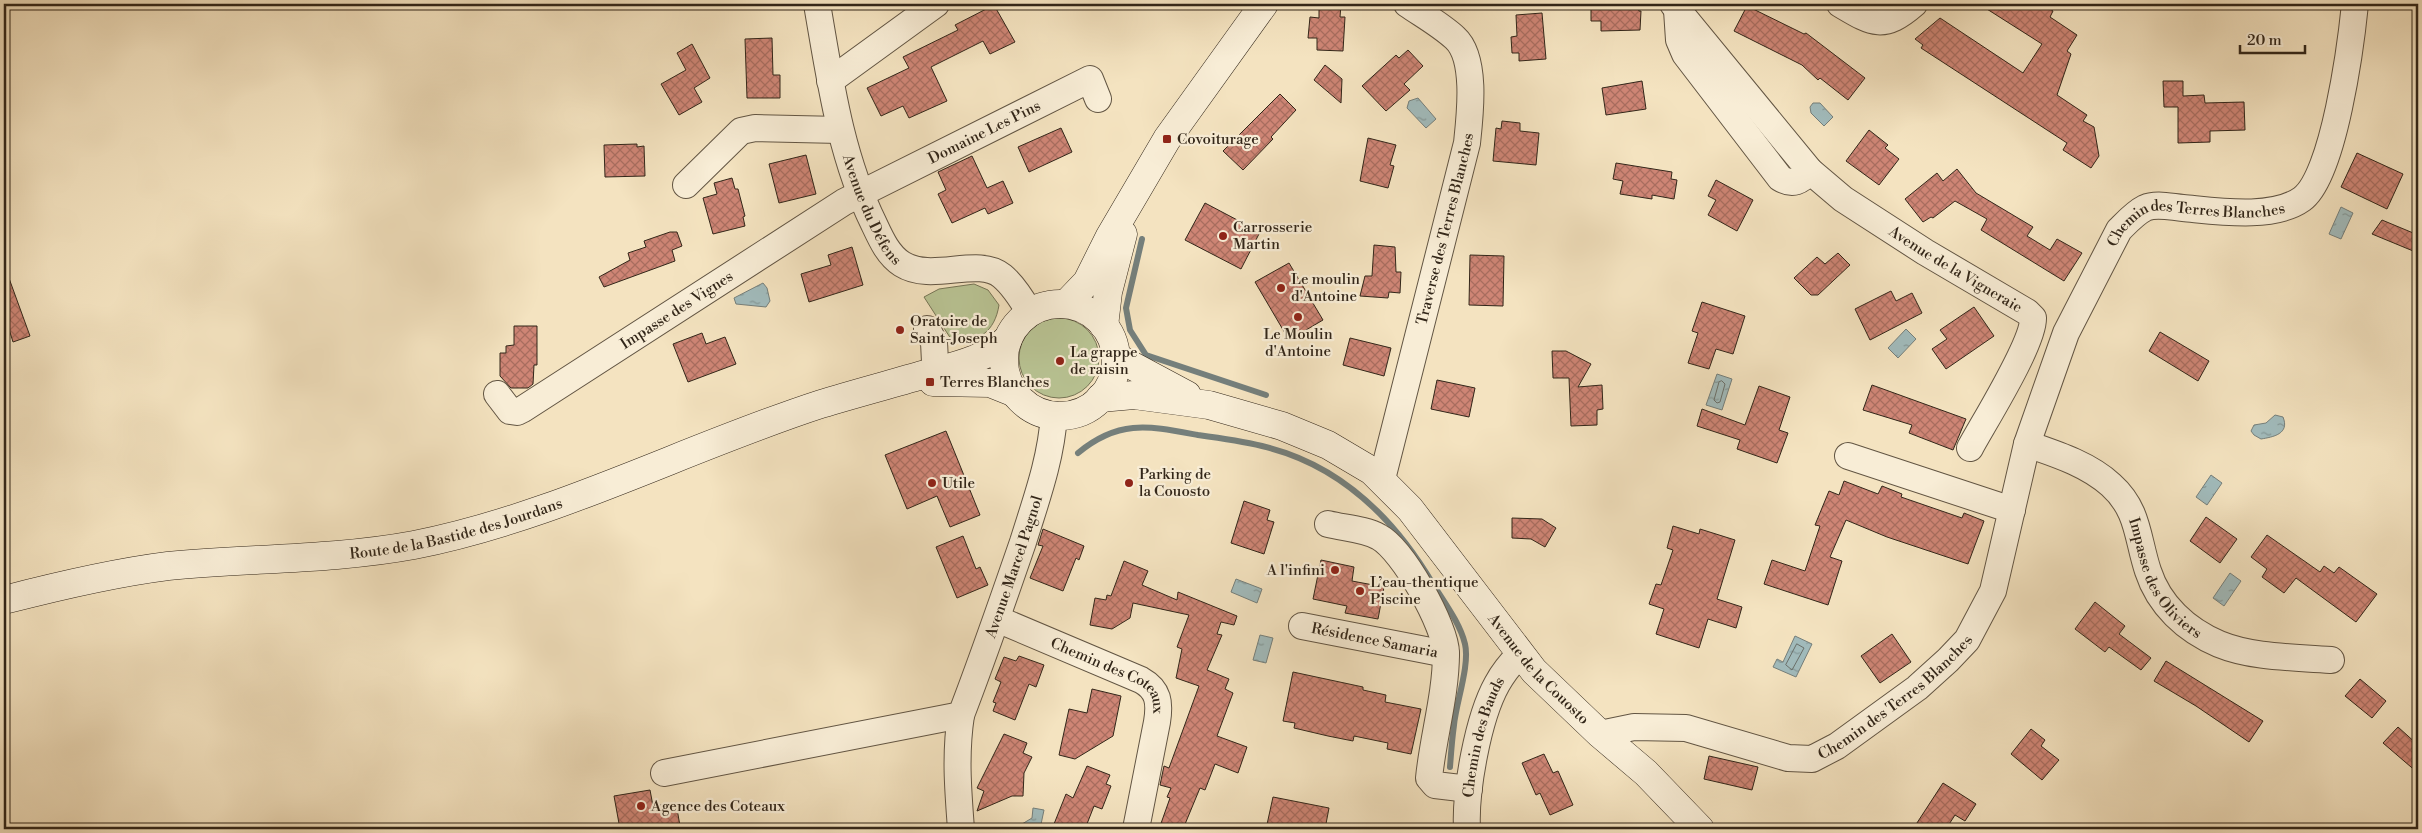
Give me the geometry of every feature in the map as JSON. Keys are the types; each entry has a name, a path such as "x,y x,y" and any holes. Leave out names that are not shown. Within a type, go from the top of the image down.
{"main road":[{"path":"1066,304 1087,282 1110,236 1166,139 1264,4"},
{"path":"1104,326 1108,292 1130,203"},
{"path":"1066,304 1094,315 1104,326 1112,341 1116,358 1115,372 1109,386 1100,398 1083,411 1054,416 1034,410 1015,393 1008,381 1004,367 1004,353 1008,339 1015,327 1030,313 1041,307 1066,304"},
{"name":"Route de la Bastide des Jourdans","path":"4,600 70,582 115,573 171,566 350,554 413,545 460,534 543,509 820,405 891,384 936,377 984,357 1008,339"},
{"name":"Avenue de la Couosto","path":"1116,358 1209,405"},
{"name":"Route de la Bastide des Jourdans","path":"936,377 990,383 1015,393"},
{"name":"Avenue de la Couosto","path":"1100,398 1134,395 1209,405 1282,426 1350,456 1382,479 1410,509 1534,670 1600,734 1646,773 1700,829"}],"street":[{"name":"Avenue du Défens","path":"817,4 840,130 859,194 885,247 902,264 912,269 935,273 972,269 994,272 1002,276 1030,313"},
{"path":"830,81 936,4"},
{"name":"Traverse des Terres Blanches","path":"1382,479 1467,143 1469,123 1468,70 1462,47 1455,38 1408,4"},
{"path":"1840,4 1867,20 1881,23 1901,15 1914,4"},
{"name":"Chemin des Terres Blanches","path":"1600,734 1634,727 1686,728 1788,758 1812,759 1824,755 1917,688 1967,640 1993,591 2027,444 2066,333 2119,230 2131,218 2146,208 2162,206 2229,212 2264,212 2302,199 2312,187 2324,165 2350,52 2355,4"},
{"name":"Avenue de la Vigneraie","path":"1675,7 1810,171 1852,204 1925,252 2027,312 2033,318 2034,327 2025,347 1970,448"},
{"name":"Domaine Les Pins","path":"859,194 1090,79 1098,100"},
{"path":"686,185 741,131 755,128 840,130"},
{"name":"Impasse des Vignes","path":"498,394 510,411 517,412 523,409 720,281 859,194"},
{"path":"927,329 934,342 936,377"},
{"name":"Avenue Marcel Pagnol","path":"961,829 956,770 960,715 997,619 1042,482 1049,454 1054,416"},
{"name":"Impasse des Oliviers","path":"2027,444 2091,470 2111,485 2122,497 2130,509 2139,530 2147,569 2158,596 2190,628 2206,638 2235,650 2331,660"},
{"path":"1848,456 2012,510"},
{"name":"Résidence Samaria","path":"1328,524 1372,534 1386,541 1406,564 1441,628 1446,654 1429,778 1435,785 1469,789"},
{"name":"Chemin des Coteaux","path":"997,619 1141,680 1150,685 1156,693 1160,705 1136,829"},
{"name":"Résidence Samaria","path":"1302,626 1446,654"},
{"name":"Chemin des Bauds","path":"1467,829 1469,789 1477,746 1496,685 1520,654"},
{"path":"664,774 960,715"}],"green space":[{"path":"974,284 988,290 999,305 994,322 984,334 977,338 969,340 951,339 924,297 939,289"},
{"path":"1059,318 1074,321 1087,330 1096,343 1099,358 1096,373 1087,386 1074,395 1059,398 1044,395 1031,386 1022,373 1019,358 1022,343 1031,330 1044,321"}],"water":[{"path":"1418,98 1436,119 1426,128 1407,108 1409,101"},
{"path":"1813,103 1820,103 1833,117 1824,126 1811,113 1810,107"},
{"path":"2341,207 2353,213 2341,239 2329,234"},
{"path":"763,283 767,288 770,301 766,307 736,304 734,298"},
{"path":"1906,329 1916,339 1898,358 1888,348"},
{"path":"1717,374 1732,379 1722,410 1706,405"},
{"path":"2275,415 2283,417 2285,423 2279,434 2261,439 2254,435 2251,431 2254,425 2266,423"},
{"path":"2211,475 2222,483 2207,505 2196,497"},
{"path":"2230,573 2241,581 2224,606 2213,598"},
{"path":"1236,579 1262,589 1257,603 1231,592"},
{"path":"1260,635 1273,638 1266,663 1253,660"},
{"path":"1795,636 1812,644 1796,677 1773,667 1777,659 1783,662"},
{"path":"1033,808 1044,810 1040,829 1021,829 1022,824 1032,818"}],"building":[{"path":"1319,4 1341,4 1340,17 1345,17 1343,51 1317,50 1317,38 1308,38 1310,17 1319,18"},
{"path":"1638,4 1639,11 1641,11 1640,30 1601,31 1601,21 1591,21 1591,5"},
{"path":"1979,4 2042,4 2053,11 2050,17 2077,35 2067,51 2071,54 2057,95 2087,115 2083,121 2094,127 2099,156 2091,168 2063,150 2067,143 1921,48 1923,45 1915,39 1940,18 2023,73 2042,44"},
{"path":"994,5 1015,42 990,54 983,41 931,67 947,101 909,118 903,106 881,116 867,88 909,68 903,57 958,30 955,25"},
{"path":"1747,6 1804,34 1806,33 1865,78 1848,100 1820,78 1818,80 1802,65 1734,31"},
{"path":"1542,13 1546,59 1519,61 1519,53 1512,53 1511,37 1517,36 1516,15"},
{"path":"772,38 773,75 780,75 780,98 747,98 745,39"},
{"path":"692,44 710,78 694,88 702,102 679,115 661,84 686,70 677,53"},
{"path":"1408,50 1423,66 1404,84 1410,90 1386,111 1362,86 1396,55 1399,58"},
{"path":"1325,65 1342,79 1341,103 1314,80"},
{"path":"1642,81 1646,109 1606,115 1602,88"},
{"path":"2163,81 2183,81 2183,96 2204,95 2205,103 2244,102 2245,130 2210,131 2210,142 2178,143 2178,107 2164,107"},
{"path":"1280,94 1296,110 1271,137 1273,139 1243,170 1223,151"},
{"path":"1502,121 1520,123 1520,131 1539,133 1536,165 1493,161 1496,128 1501,129"},
{"path":"1061,128 1072,152 1029,172 1018,147"},
{"path":"1869,130 1888,145 1885,148 1899,159 1879,185 1846,161"},
{"path":"1368,138 1396,145 1390,165 1394,166 1388,188 1360,181"},
{"path":"637,144 637,147 644,146 645,176 605,177 604,145"},
{"path":"2357,153 2403,174 2387,209 2341,187"},
{"path":"806,155 816,194 779,203 769,164"},
{"path":"972,156 987,188 1003,181 1013,203 988,214 985,208 952,223 938,194 946,190 938,172"},
{"path":"1616,163 1672,172 1671,179 1677,180 1674,199 1652,195 1652,199 1620,194 1623,181 1613,179"},
{"path":"1957,169 1976,193 2033,227 2027,236 2050,250 2057,239 2082,253 2064,281 1981,230 1987,219 1955,201 1933,218 1931,217 1923,222 1905,199 1937,173 1943,181"},
{"path":"732,178 735,189 738,189 745,216 743,217 745,226 713,234 703,198 717,194 714,183"},
{"path":"1716,180 1753,200 1737,231 1708,215 1716,200 1708,196"},
{"name":"Carrosserie Martin","path":"1205,203 1260,232 1241,269 1185,240"},
{"path":"2382,220 2418,235 2418,253 2372,234"},
{"path":"670,232 677,232 682,246 672,250 675,261 604,287 599,277 630,260 628,253 646,247 644,241"},
{"path":"1374,245 1395,247 1396,272 1401,272 1400,293 1389,292 1388,298 1360,296 1365,276 1372,276"},
{"path":"852,247 863,285 809,302 801,274 831,265 828,255"},
{"path":"1838,253 1850,265 1818,295 1811,295 1794,278 1817,257 1825,264"},
{"path":"1470,255 1504,256 1503,306 1469,305"},
{"path":"1289,263 1323,320 1289,340 1255,282"},
{"path":"4,270 6,270 30,336 13,342 4,313"},
{"path":"1891,291 1896,301 1912,293 1922,313 1870,340 1855,309"},
{"path":"1702,302 1745,316 1733,354 1716,349 1709,369 1688,363 1698,333 1692,331"},
{"path":"1974,307 1994,336 1946,369 1932,349 1947,339 1940,330"},
{"path":"514,326 537,326 537,365 534,365 533,384 528,388 511,388 500,376 500,353 506,353 506,346 514,345"},
{"path":"2160,332 2209,361 2198,381 2149,351"},
{"path":"702,333 706,344 725,337 736,364 688,382 673,344"},
{"path":"1350,338 1391,348 1384,376 1343,365"},
{"path":"1552,351 1566,351 1591,364 1578,387 1602,385 1603,409 1597,410 1597,425 1571,426 1569,378 1553,378"},
{"path":"1437,380 1475,388 1469,417 1431,409"},
{"path":"1872,385 1966,419 1953,450 1909,433 1912,425 1863,410"},
{"path":"1759,386 1790,397 1779,430 1788,433 1777,463 1737,449 1740,440 1697,426 1702,409 1745,425"},
{"name":"Utile","path":"946,431 980,515 950,527 937,496 907,509 885,455"},
{"path":"1844,481 1878,494 1882,486 1902,494 1901,497 1962,518 1964,513 1984,521 1968,564 1887,537 1846,520 1830,557 1842,561 1828,605 1764,584 1772,560 1805,571 1820,526 1815,525 1829,491 1839,495"},
{"path":"1244,501 1270,510 1267,520 1274,522 1264,554 1231,543"},
{"path":"2206,517 2237,539 2220,563 2190,541"},
{"path":"1512,518 1542,519 1556,528 1545,547 1531,539 1512,538"},
{"path":"1673,526 1699,534 1700,529 1735,540 1717,599 1742,607 1736,628 1708,619 1699,648 1656,634 1664,609 1649,604 1656,584 1661,585 1673,550 1667,548"},
{"path":"1043,529 1084,546 1079,560 1076,558 1063,591 1030,578 1043,546 1038,545"},
{"path":"2267,535 2320,572 2324,566 2334,573 2339,567 2377,594 2356,622 2296,578 2284,593 2262,577 2267,569 2251,557"},
{"path":"963,536 976,569 980,567 988,585 957,598 936,547"},
{"path":"1321,560 1354,567 1352,581 1384,587 1378,619 1345,613 1347,606 1313,599"},
{"path":"1124,561 1148,571 1142,585 1177,600 1178,592 1237,616 1234,625 1221,622 1217,634 1222,635 1207,670 1229,679 1225,689 1233,693 1217,736 1247,747 1238,773 1215,764 1205,790 1200,788 1183,829 1159,829 1170,798 1167,797 1171,788 1160,785 1164,766 1169,768 1199,686 1176,678 1182,649 1177,647 1189,615 1133,603 1130,618 1112,629 1090,625 1095,598 1106,600 1107,595 1111,596"},
{"path":"2095,602 2125,626 2119,634 2151,658 2141,670 2109,647 2105,652 2075,629"},
{"path":"1892,634 1911,662 1880,683 1861,656"},
{"path":"1019,656 1044,665 1036,687 1029,684 1015,720 993,711 996,703 993,702 1001,682 995,679 1004,657 1016,661"},
{"path":"2166,661 2263,721 2249,742 2196,706 2154,681"},
{"path":"1293,672 1363,687 1363,690 1386,695 1385,702 1421,709 1411,754 1387,749 1388,743 1354,736 1353,741 1328,736 1294,728 1295,723 1283,721"},
{"path":"2360,679 2386,701 2372,718 2345,696"},
{"path":"1092,689 1121,696 1113,736 1075,759 1059,755 1069,709 1087,713"},
{"path":"2398,727 2418,745 2418,773 2383,743"},
{"path":"2031,729 2045,740 2041,746 2059,760 2042,780 2011,754"},
{"path":"1004,734 1027,743 1023,753 1032,757 1024,773 1023,796 1012,796 977,811 984,791 977,788"},
{"path":"1544,754 1553,773 1558,771 1573,805 1550,815 1540,793 1536,795 1522,763"},
{"path":"1709,756 1758,767 1752,790 1704,779"},
{"path":"1087,766 1110,775 1106,784 1111,786 1102,809 1094,806 1085,829 1052,829 1066,794 1073,798"},
{"path":"1943,783 1976,804 1965,821 1955,815 1946,829 1913,829"},
{"path":"650,790 653,806 676,803 680,826 658,829 620,829 614,796"},
{"path":"1273,797 1329,808 1325,829 1266,829"}],"waterway":[{"path":"1142,239 1126,308 1130,330 1146,355 1266,395"},
{"path":"1078,453 1093,442 1121,430 1135,428 1164,429 1262,446 1290,454 1340,480 1362,497 1401,537 1418,560 1463,636 1466,662 1455,716 1450,767"}],"place":[{"name":"Covoiturage","path":"1167,139"},
{"name":"Carrosserie Martin","path":"1223,236"},
{"name":"Le moulin d'Antoine","path":"1281,288"},
{"name":"Le Moulin d'Antoine","path":"1298,317"},
{"name":"Oratoire de Saint-Joseph","path":"900,330"},
{"name":"La grappe de raisin","path":"1060,361"},
{"name":"Terres Blanches","path":"930,382"},
{"name":"Utile","path":"932,483"},
{"name":"Parking de la Couosto","path":"1129,483"},
{"name":"A l'infini","path":"1335,570"},
{"name":"L’eau-thentique Piscine","path":"1360,591"},
{"name":"Agence des Coteaux","path":"641,806"}]}
